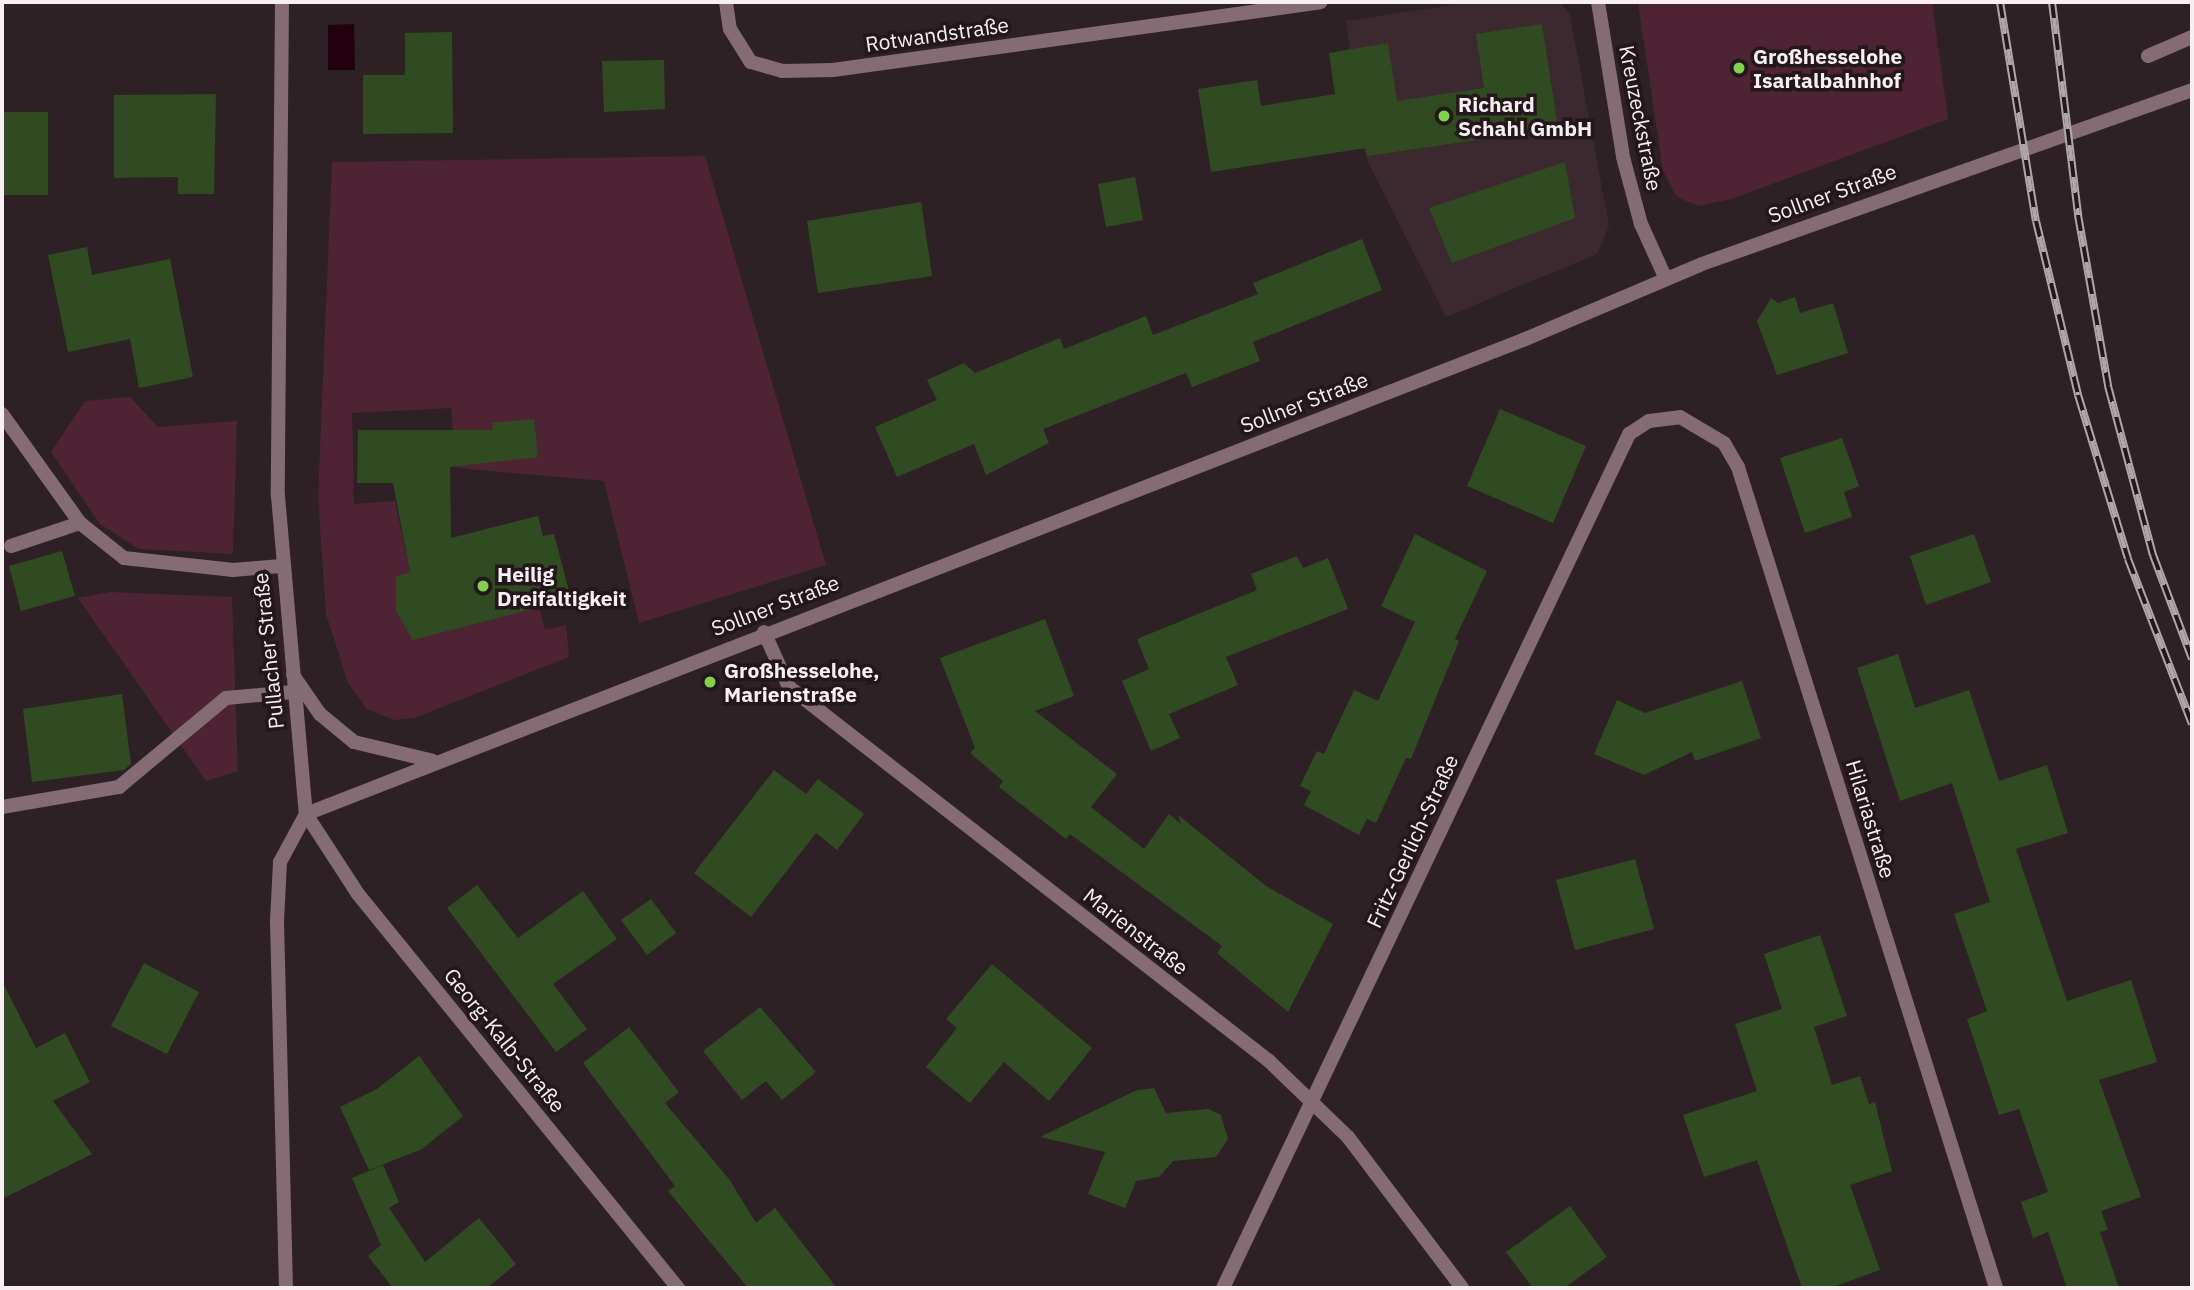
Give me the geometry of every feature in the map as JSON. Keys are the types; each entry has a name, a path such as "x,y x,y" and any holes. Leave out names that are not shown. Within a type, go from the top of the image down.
{"street":[{"name":"Pullacher Straße","path":"282,2 281,566 306,814"},
{"name":"Rotwandstraße","path":"726,2 730,29 751,62 782,71 833,70 1320,2"},
{"name":"Kreuzeckstraße","path":"1598,2 1623,157 1642,224 1666,279"},
{"path":"2148,56 2192,37"},
{"name":"Sollner Straße","path":"306,814 764,632 1523,340 1666,279 1842,210 2192,90"},
{"path":"2,414 80,523 124,558 233,569 281,566"},
{"name":"Hilariastraße","path":"1649,421 1680,417 1709,431 1724,443 1738,467 1996,1288"},
{"name":"Fritz-Gerlich-Straße","path":"1223,1288 1612,467 1629,434 1649,421"},
{"path":"11,546 80,523"},
{"name":"Marienstraße","path":"764,632 789,687 1269,1061 1348,1137 1462,1288"},
{"path":"290,672 320,714 354,742 434,762"},
{"path":"2,807 118,787 226,698 293,692"},
{"path":"286,1288 277,921 280,862 306,814"},
{"name":"Georg-Kalb-Straße","path":"306,814 358,894 678,1288"}],"shaded area":[{"path":"1472,2 1560,2 1570,15 1609,226 1597,254 1446,317 1366,158 1346,21"},
{"path":"1638,2 1932,2 1948,119 1731,199 1698,206 1677,197 1663,171"},
{"path":"354,24 355,70 328,70 328,25"},
{"path":"705,156 826,565 639,623 604,481 457,468 451,408 352,413 354,504 395,501 410,572 396,576 539,607 545,630 566,625 569,657 414,718 394,720 367,709 348,683 326,614 318,497 332,162"},
{"path":"130,397 158,427 237,421 233,554 139,549 100,524 51,452 85,401"},
{"path":"110,592 232,597 238,771 206,781 78,598"}],"building":[{"path":"1542,24 1558,128 1367,156 1366,148 1211,172 1198,89 1257,80 1261,106 1335,94 1329,53 1388,43 1397,101 1484,88 1476,34"},
{"path":"452,32 453,133 363,134 363,75 405,75 405,33"},
{"path":"664,60 665,109 604,112 602,61"},
{"path":"216,94 214,194 178,194 178,177 114,178 114,95"},
{"path":"2,112 48,112 48,195 2,195"},
{"path":"1565,162 1575,218 1452,263 1429,208"},
{"path":"1135,177 1143,220 1106,227 1098,184"},
{"path":"921,202 932,276 818,293 807,221"},
{"path":"1362,239 1382,290 1253,342 1260,361 1192,387 1186,373 1043,429 1049,443 986,475 974,444 897,477 875,427 937,400 927,380 964,363 975,373 1060,338 1064,349 1146,316 1153,335 1258,294 1253,283"},
{"path":"87,247 92,275 170,259 193,377 139,388 130,339 68,352 48,255"},
{"path":"1795,297 1800,313 1833,303 1848,353 1777,375 1757,321 1771,298 1778,303"},
{"path":"1500,409 1586,446 1553,523 1467,486"},
{"path":"534,419 538,457 450,467 451,538 538,516 543,536 554,534 571,599 412,640 396,610 396,576 410,572 393,483 357,483 358,430 493,430 492,423"},
{"path":"1842,438 1859,486 1844,492 1852,517 1805,533 1780,458"},
{"path":"1415,534 1487,571 1455,639 1459,641 1411,759 1406,758 1376,823 1367,819 1359,835 1304,805 1311,791 1300,786 1317,751 1324,754 1354,690 1378,701 1415,622 1381,606"},
{"path":"1974,534 1991,582 1926,605 1910,556"},
{"path":"62,551 75,596 21,611 9,566"},
{"path":"1297,556 1303,568 1328,558 1348,609 1226,657 1238,685 1169,714 1180,738 1151,751 1122,681 1149,669 1137,639 1257,590 1251,574"},
{"path":"1045,619 1074,696 1035,711 1117,774 1091,807 1144,849 1169,814 1181,824 1178,815 1266,886 1333,924 1288,1012 1217,953 1222,946 1070,834 1066,839 999,787 1003,781 970,753 975,748 940,658"},
{"path":"1898,654 1915,708 1969,690 1999,781 2047,765 2068,833 2016,849 2067,1001 2131,980 2157,1062 2099,1080 2141,1197 2101,1211 2108,1230 2100,1232 2119,1288 2067,1288 2048,1232 2033,1238 2021,1202 2048,1192 2019,1109 1999,1115 1967,1019 1987,1011 1954,914 1990,902 1952,783 1900,801 1857,668"},
{"path":"1742,681 1761,738 1695,761 1692,752 1644,775 1594,754 1617,700 1645,713"},
{"path":"122,694 131,764 124,770 32,782 23,709"},
{"path":"774,770 806,794 818,779 864,814 837,850 816,833 751,917 694,873"},
{"path":"1635,859 1654,929 1575,950 1556,880"},
{"path":"477,885 518,938 583,891 617,939 553,984 587,1029 556,1052 447,908"},
{"path":"651,899 676,933 647,955 621,920"},
{"path":"1820,935 1847,1016 1814,1027 1832,1085 1860,1076 1869,1104 1875,1102 1892,1171 1850,1185 1880,1270 1830,1288 1802,1288 1757,1160 1704,1177 1683,1115 1757,1091 1735,1024 1782,1009 1764,954"},
{"path":"144,963 199,992 167,1054 111,1026"},
{"path":"992,964 1092,1048 1049,1101 1004,1062 970,1103 926,1067 957,1028 946,1019"},
{"path":"2,981 36,1048 65,1033 90,1082 53,1101 92,1154 2,1199"},
{"path":"760,1007 816,1072 782,1100 766,1081 742,1100 703,1051"},
{"path":"629,1027 679,1092 665,1103 729,1179 756,1223 775,1208 837,1288 748,1288 668,1191 675,1186 583,1063"},
{"path":"419,1056 463,1116 422,1149 369,1170 340,1107 377,1089"},
{"path":"1154,1088 1166,1113 1208,1109 1221,1115 1228,1139 1216,1157 1173,1161 1159,1177 1136,1181 1125,1208 1088,1194 1105,1152 1040,1137 1137,1090"},
{"path":"383,1165 399,1202 389,1208 425,1262 479,1218 516,1264 487,1288 393,1288 368,1256 381,1245 352,1178"},
{"path":"1570,1206 1607,1257 1564,1288 1533,1288 1506,1252"}],"railway":[{"path":"2000,2 2036,221 2078,395 2128,559 2192,724"},
{"path":"2052,2 2078,215 2108,386 2153,555 2192,659"}],"place":[{"name":"Großhesselohe Isartalbahnhof","path":"1739,68"},
{"name":"Richard Schahl GmbH","path":"1444,116"},
{"name":"Heilig Dreifaltigkeit","path":"483,586"},
{"name":"Großhesselohe, Marienstraße","path":"710,682"}]}
